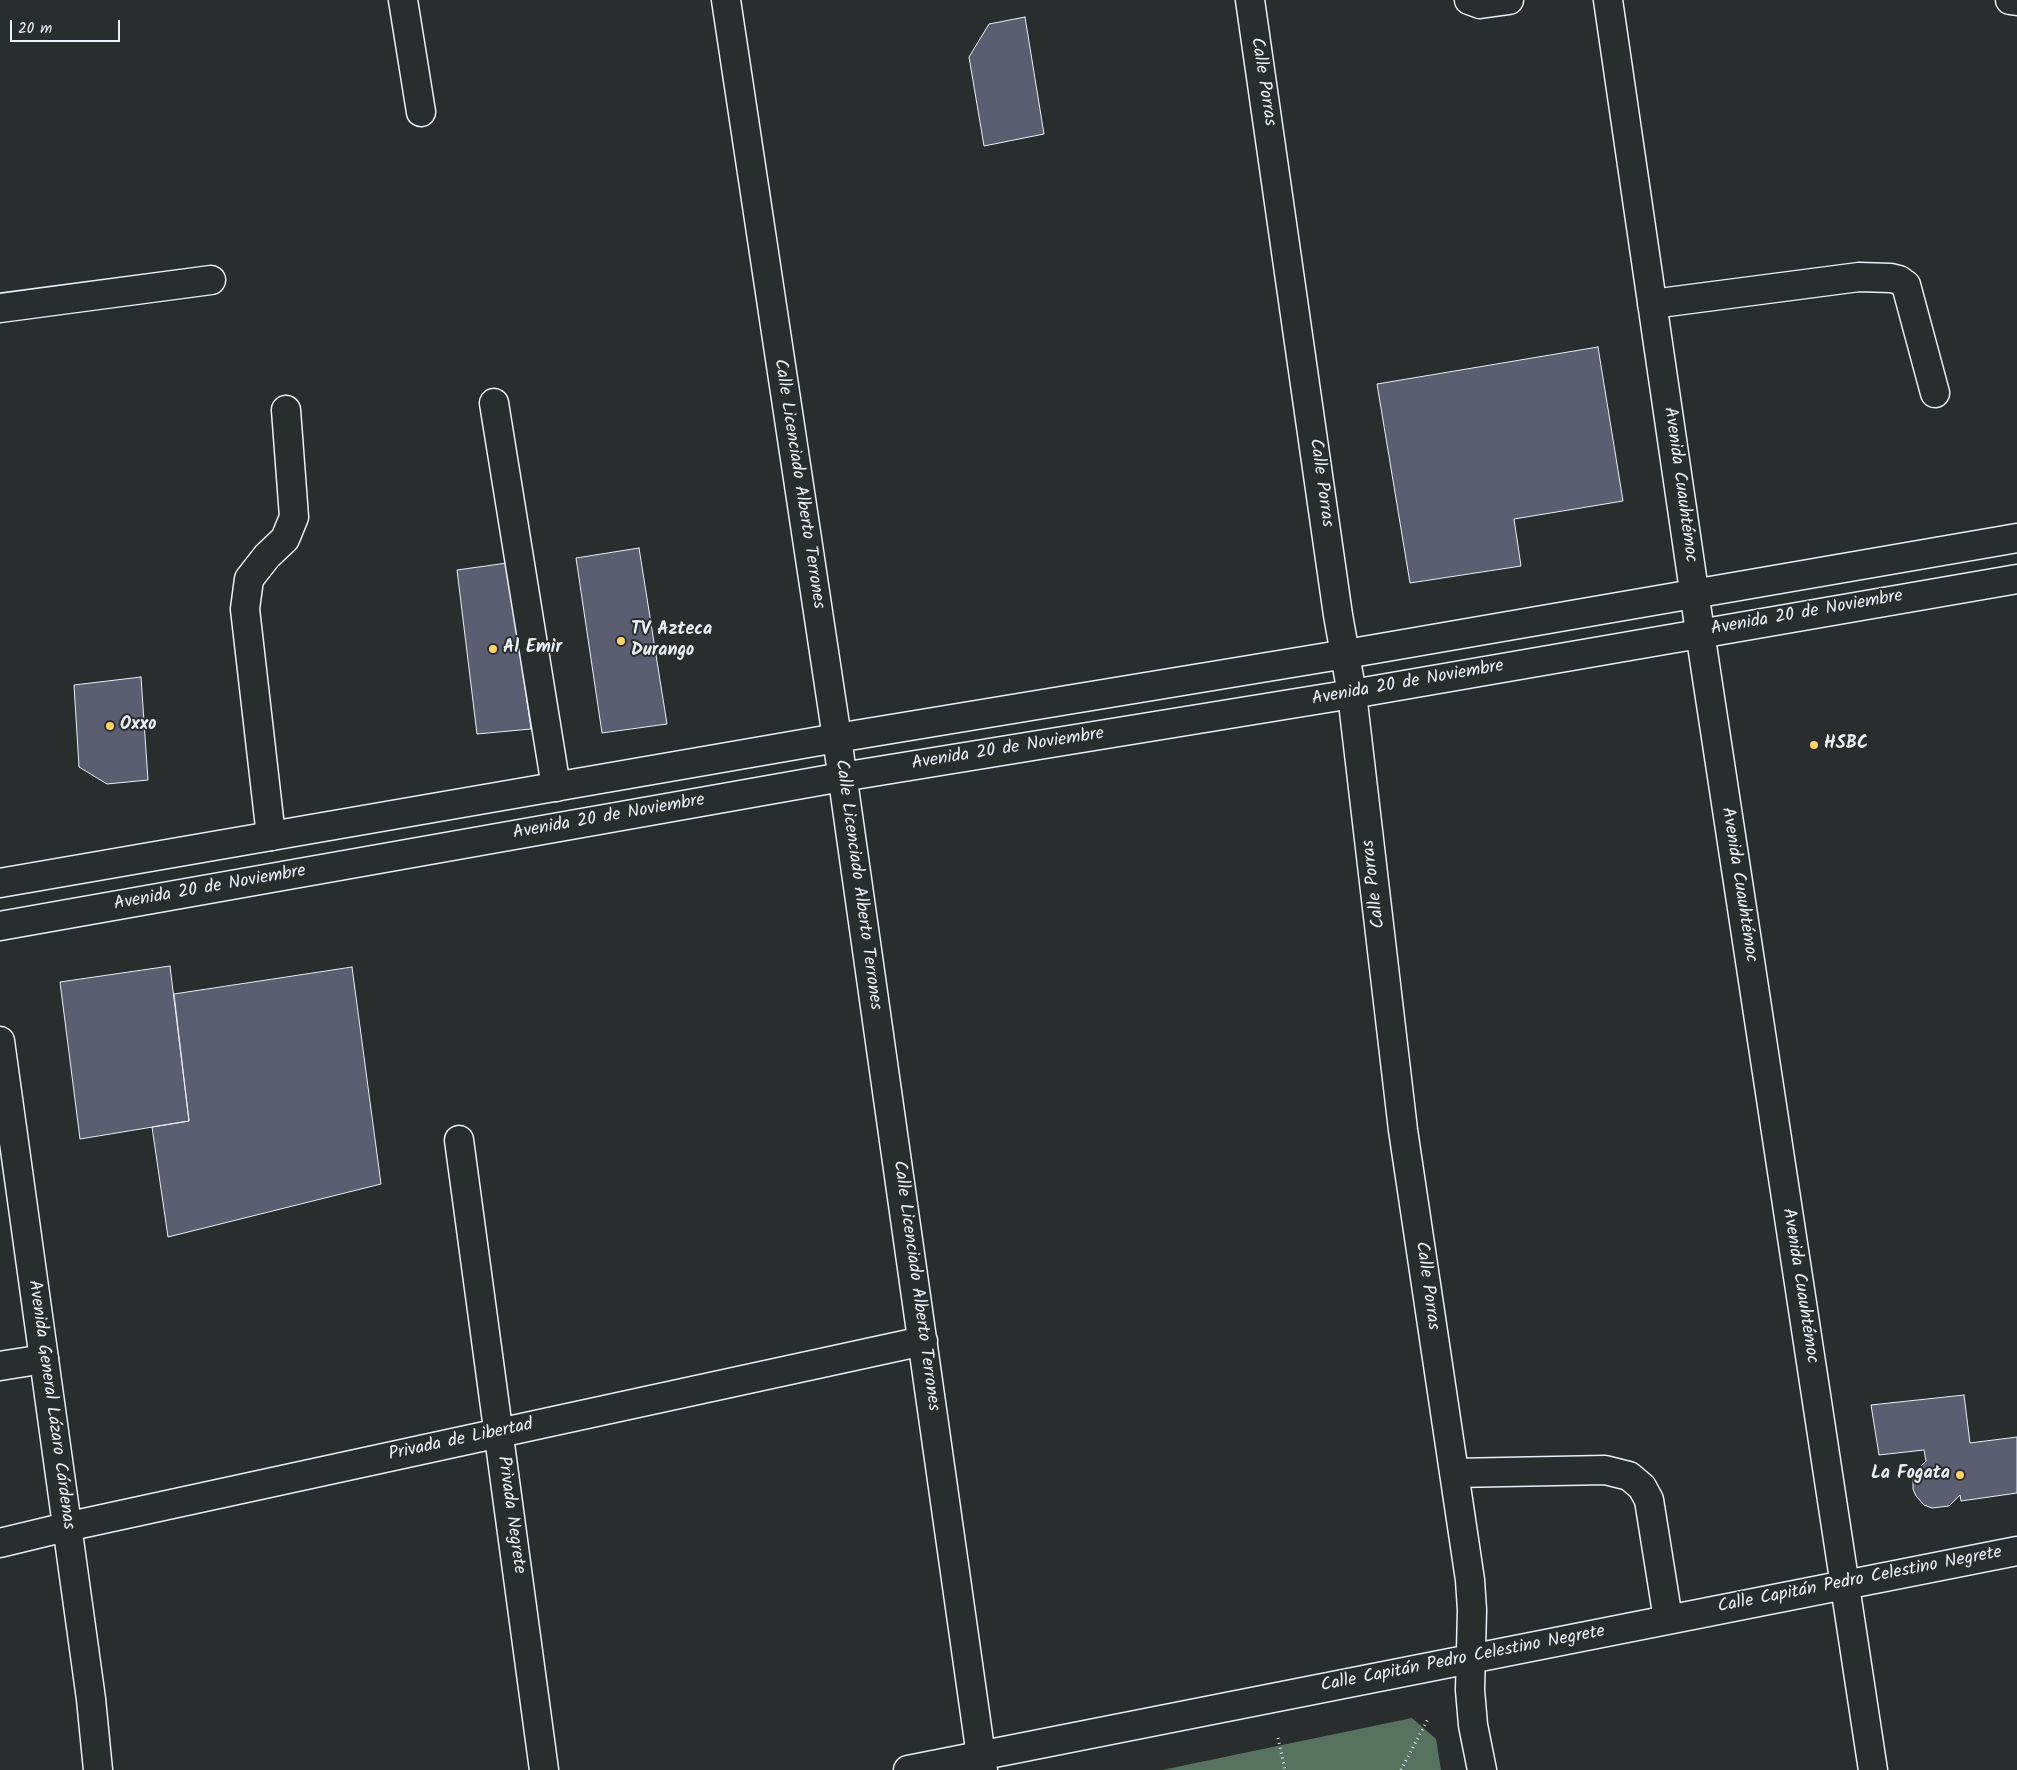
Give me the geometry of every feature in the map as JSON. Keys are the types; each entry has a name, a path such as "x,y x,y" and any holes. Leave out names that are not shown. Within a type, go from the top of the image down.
{"street":[{"path":"404,0 421,112"},
{"name":"Calle Licenciado Alberto Terrones","path":"726,0 837,738 982,1763"},
{"name":"Calle Porras","path":"1250,0 1338,615 1352,694 1403,1130 1470,1580 1472,1610 1469,1658 1472,1725 1482,1770"},
{"path":"1469,0 1480,4 1509,0"},
{"name":"Avenida Cuauhtémoc","path":"1608,0 1694,594 1873,1770"},
{"path":"2010,0 2017,1"},
{"path":"1652,304 1859,277 1899,280 1906,285 1935,393"},
{"path":"0,308 211,280"},
{"path":"494,403 556,787"},
{"path":"270,836 245,610 249,579 267,556 285,539 294,517 286,410"},
{"path":"0,883 837,738 1346,654 2017,538"},
{"name":"Avenida 20 de Noviembre","path":"0,926 842,777 1352,694 2017,578"},
{"name":"Avenida General Lázaro Cárdenas","path":"0,1041 90,1699 98,1770"},
{"name":"Privada Negrete","path":"459,1140 544,1770"},
{"name":"Privada de Libertad","path":"0,1543 66,1527 922,1341"},
{"path":"0,1366 44,1359"},
{"path":"1454,1473 1605,1470 1629,1476 1642,1488 1649,1500 1668,1619"},
{"name":"Calle Capitán Pedro Celestino Negrete","path":"908,1770 982,1763 1469,1658 2017,1550"}],"path":[{"path":"1401,1770 1428,1718"},
{"path":"1278,1738 1286,1770"}],"green space":[{"path":"1412,1718 1436,1739 1441,1770 1162,1770"}],"building":[{"path":"1025,17 1044,134 984,146 969,57 989,24"},
{"path":"1598,347 1623,501 1514,519 1521,566 1410,583 1377,384"},
{"name":"TV Azteca Durango","path":"639,548 667,724 602,733 576,558"},
{"name":"Al Emir","path":"507,563 531,729 477,734 457,570"},
{"name":"Oxxo","path":"141,677 148,780 107,784 79,767 74,685"},
{"path":"170,966 189,1121 80,1139 60,982"},
{"path":"352,967 381,1184 168,1237 152,1127 189,1121 174,994"},
{"path":"1964,1395 1970,1443 2017,1437 2017,1493 1961,1501 1960,1495 1949,1506 1932,1508 1924,1505 1913,1489 1915,1472 1926,1461 1924,1450 1879,1455 1871,1405"}],"place":[{"name":"TV Azteca Durango","path":"621,641"},
{"name":"Al Emir","path":"493,649"},
{"name":"Oxxo","path":"110,726"},
{"name":"HSBC","path":"1814,745"},
{"name":"La Fogata","path":"1960,1475"}]}
